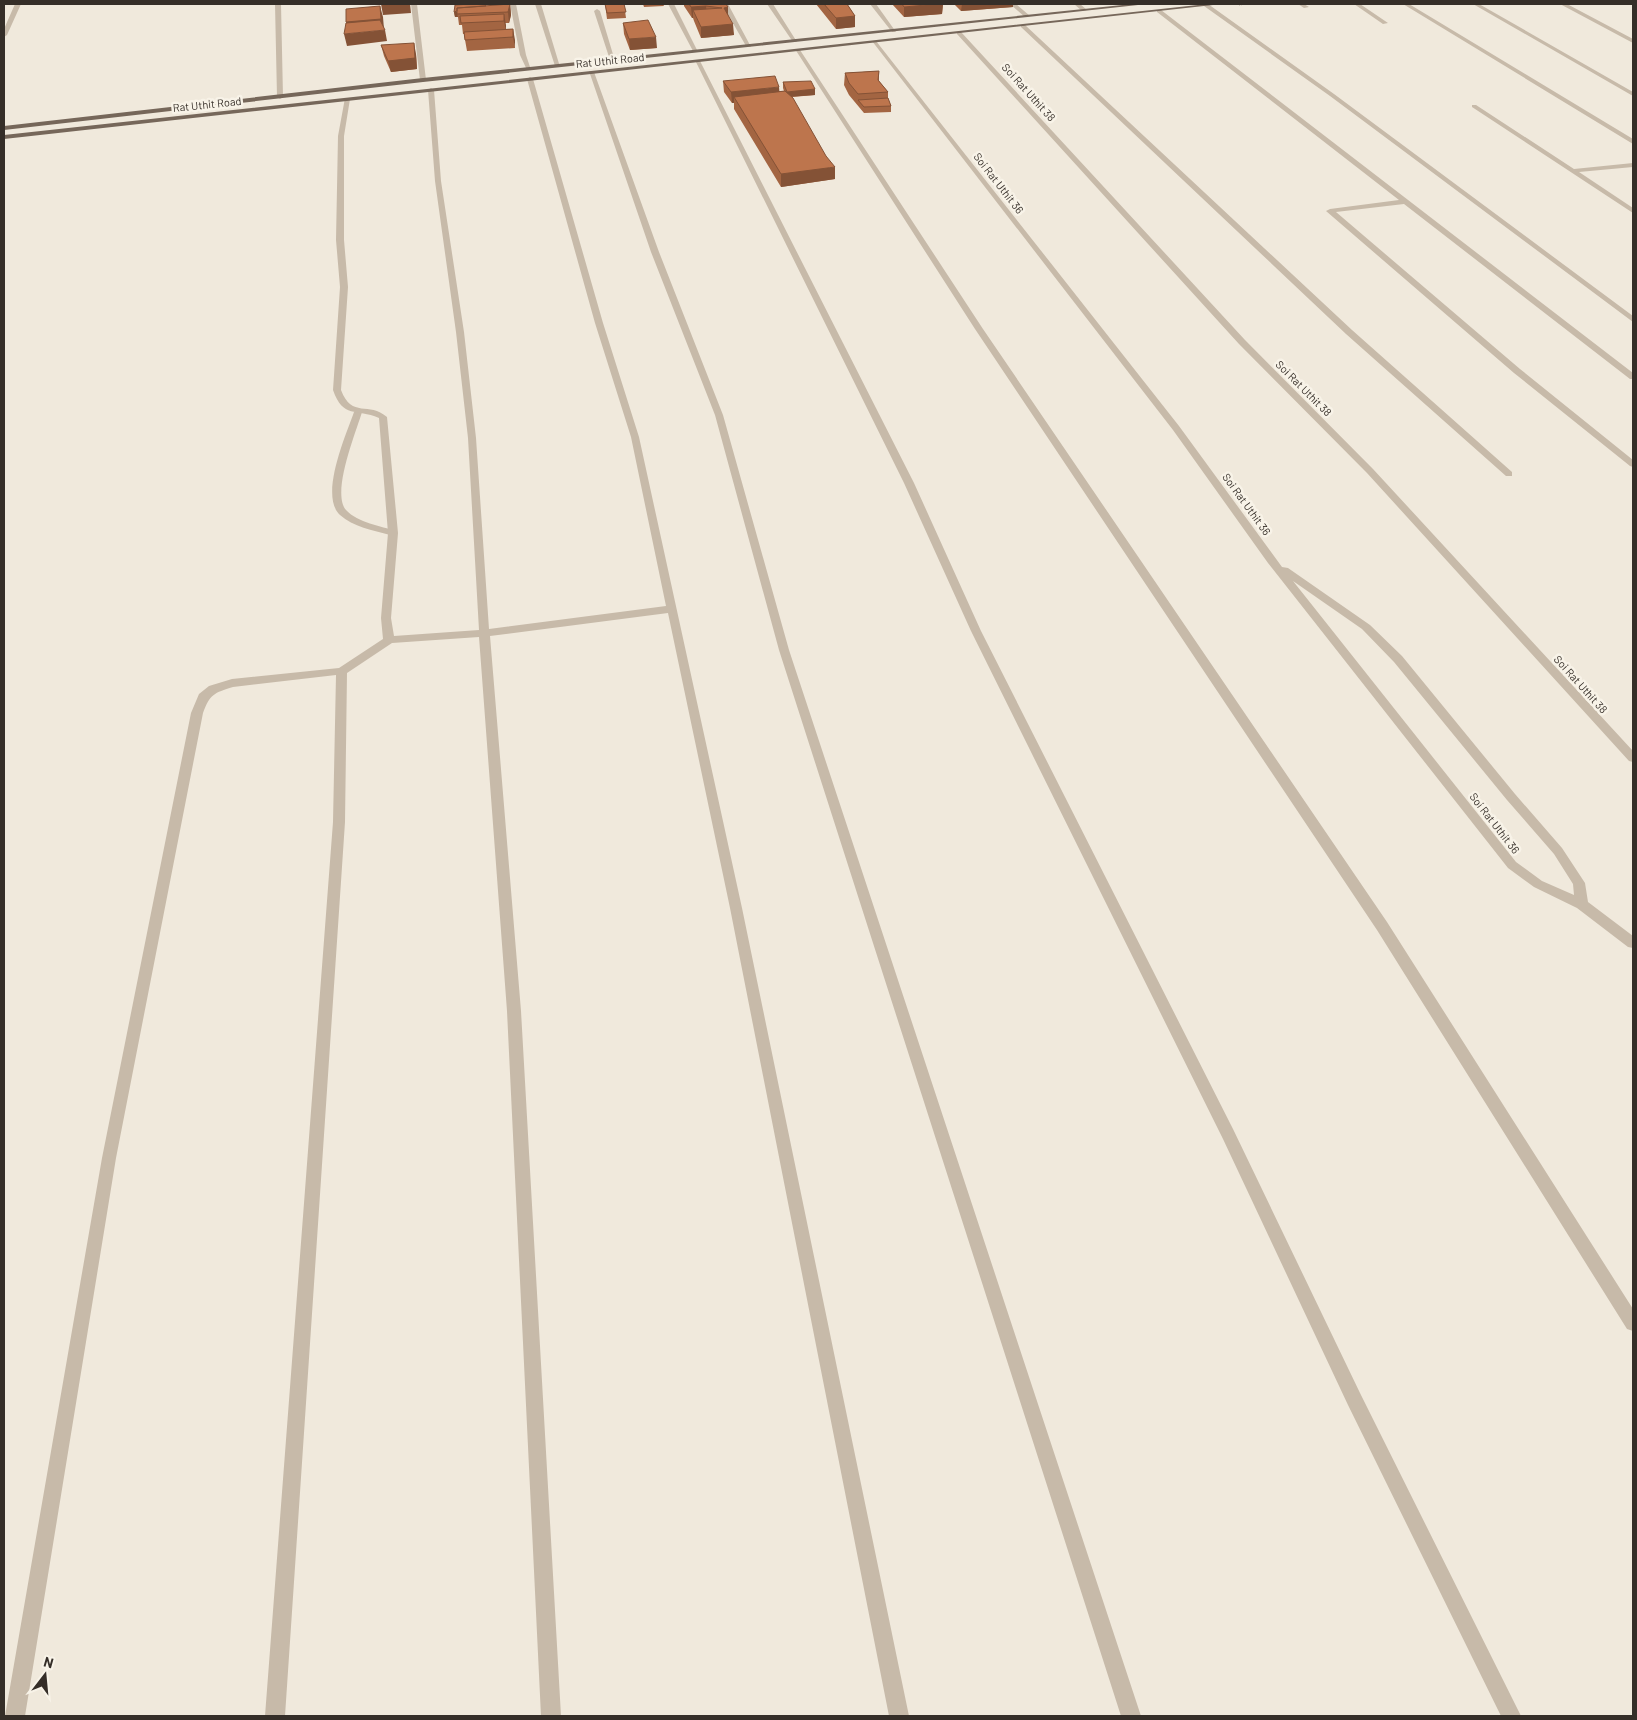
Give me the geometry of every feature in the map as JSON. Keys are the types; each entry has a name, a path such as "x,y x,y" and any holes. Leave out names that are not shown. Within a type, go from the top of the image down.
{"main road":[{"name":"Rat Uthit Road","path":"4,128 313,93 427,85 529,74 591,72 749,46 796,46 894,31 1144,4"},
{"name":"Rat Uthit Road","path":"4,137 317,102 427,85 529,74 558,66 613,60 696,56 796,46 874,42 1219,4"},
{"path":"313,93 317,102"}],"street":[{"path":"4,35 18,4"},
{"path":"278,4 280,97"},
{"path":"414,4 427,85 438,181 460,332 472,438 484,633 514,1011 551,1716"},
{"path":"513,4 529,74 598,323 635,437 736,908 899,1716"},
{"path":"538,4 558,66"},
{"path":"671,4 909,483 976,631 1228,1134 1354,1399 1511,1716"},
{"path":"725,4 749,46"},
{"path":"770,4 958,297 1382,926 1633,1322"},
{"path":"873,4 894,31"},
{"path":"1013,4 1028,16"},
{"path":"1077,4 1084,10"},
{"path":"1357,4 1385,23"},
{"path":"1406,4 1633,142"},
{"path":"1476,4 1633,94"},
{"path":"1563,4 1633,41"},
{"path":"1206,5 1332,95 1633,320"},
{"path":"597,11 613,60"},
{"path":"1159,11 1633,377"},
{"path":"1023,26 1349,332 1509,474"},
{"name":"Soi Rat Uthit 38","path":"959,33 1242,342 1370,471 1633,758"},
{"path":"510,37 519,36"},
{"name":"Soi Rat Uthit 36","path":"874,42 1176,428 1272,561 1512,865 1538,884 1582,904 1633,943"},
{"path":"591,72 655,252 719,415 787,659 1131,1716"},
{"path":"346,98 340,186 340,240 344,287 337,390 340,402 348,408 358,412 374,412 382,417 393,533 386,618 389,640"},
{"path":"1474,106 1633,210"},
{"path":"1574,171 1633,166"},
{"path":"1407,201 1330,211 1517,371 1633,464"},
{"path":"358,412 339,471 337,499 340,509 352,518 393,533"},
{"path":"1272,561 1366,627 1398,660 1558,851 1579,883 1582,904"},
{"path":"15,1716 110,1158 197,713 203,697 213,689 232,683 342,671 389,640 484,633 672,609"},
{"path":"275,1716 339,822 342,671"}],"building":[{"path":"485,4 486,6 457,8 457,11 454,12 455,5"},
{"path":"510,4 508,12 457,14 457,8"},
{"path":"605,4 624,4 626,12 607,13"},
{"path":"689,4 726,4 728,7 724,8 733,24 701,27 693,10 722,8 691,7"},
{"path":"824,4 847,4 855,16 836,18"},
{"path":"902,4 937,4 904,7"},
{"path":"380,6 381,19 346,22 346,9"},
{"path":"504,14 504,21 461,23 460,16"},
{"path":"380,20 385,30 344,34 346,23"},
{"path":"648,20 656,37 629,39 623,23"},
{"path":"513,29 513,37 465,40 464,32"},
{"path":"414,43 415,58 388,61 381,45"},
{"path":"879,71 878,80 888,92 858,94 849,83 845,73"},
{"path":"775,76 779,87 731,92 723,81"},
{"path":"811,81 815,89 787,92 783,82"},
{"path":"785,91 793,98 826,156 835,167 781,174 734,97"},
{"path":"888,98 891,106 864,107 858,100"}]}
